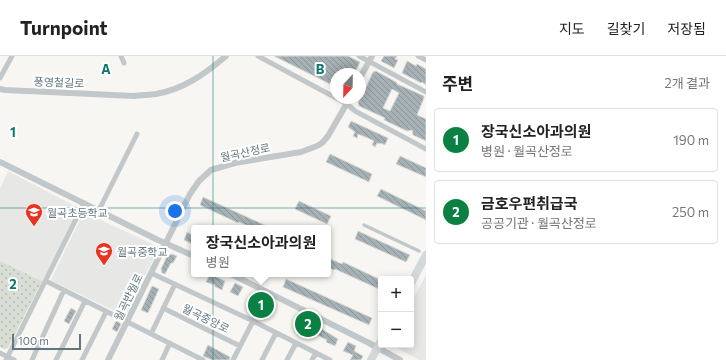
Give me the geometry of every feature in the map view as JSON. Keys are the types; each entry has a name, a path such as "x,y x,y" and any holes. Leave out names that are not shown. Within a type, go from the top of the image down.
{"main road":[{"path":"414,276 423,253"},
{"path":"371,360 378,346"}],"street":[{"path":"0,78 12,56"},
{"path":"121,56 124,63"},
{"name":"풍영철길로","path":"0,89 134,96 155,94 170,91 202,76 226,56"},
{"path":"258,56 330,95"},
{"path":"358,56 371,59 426,92"},
{"path":"418,56 426,60"},
{"path":"366,68 371,59"},
{"name":"월곡산정로","path":"166,243 194,187 211,170 235,163 301,152 317,146 328,136 346,104"},
{"path":"350,104 355,111 426,149"},
{"path":"99,210 137,134"},
{"path":"0,162 191,255"},
{"path":"7,358 84,203"},
{"path":"364,225 423,253"},
{"name":"월곡반월로","path":"108,360 166,243"},
{"path":"151,273 253,321 330,360"},
{"path":"237,277 369,342 378,344"},
{"path":"46,281 203,360"},
{"path":"151,334 175,284"},
{"path":"32,360 64,290"},
{"path":"56,360 85,301"},
{"name":"월곡중앙로","path":"163,308 240,346"},
{"path":"82,360 106,312"},
{"path":"233,360 253,321"},
{"path":"262,360 276,333"},
{"path":"287,360 296,343"},
{"path":"162,360 170,344"},
{"path":"384,348 400,360"},
{"path":"0,352 7,358 14,360"},
{"path":"312,360 316,353"}],"shaded area":[{"name":"월곡초등학교","path":"8,171 79,209 42,281 0,261 0,189"},
{"name":"월곡중학교","path":"83,213 86,213 159,247 125,316 51,280"},
{"path":"0,261 42,281 8,348 4,349 0,347"},
{"path":"426,275 426,360 419,360 397,348 414,348 414,297"}],"building":[{"path":"274,56 348,56 360,62 357,68 330,68 330,84"},
{"path":"384,56 397,56 395,59 398,60 394,68 381,61"},
{"path":"407,61 426,69 426,85 402,73"},
{"path":"376,71 397,84 424,96 417,115 426,119 426,141 413,135 412,130 407,131 384,120 385,118 359,106 358,104 366,104 366,87 373,72","holes":["392,89 399,93 390,111 383,108"]},
{"path":"351,121 388,138 385,145 377,143 375,147 372,145 374,141 368,138 358,134 357,138 353,136 355,132 348,127"},
{"path":"330,154 372,174 369,182 326,162"},
{"path":"400,156 426,168 426,177 396,164"},
{"path":"381,189 426,211 426,220 377,196"},
{"path":"203,197 264,225 246,225 239,222 238,223 200,205"},
{"path":"299,201 331,216 327,224 295,209"},
{"path":"358,231 410,255 406,262 355,239"},
{"path":"187,232 191,234 191,244 184,240"},
{"path":"172,254 177,256 165,274 162,273 161,269 167,256"},
{"path":"331,259 342,264 343,262 378,279 378,289 331,268"},
{"path":"208,277 216,277 225,281 222,290 214,286 215,285 206,282"},
{"path":"286,279 372,318 369,325 283,287"},
{"path":"235,283 243,287 238,296 230,292"},
{"path":"152,286 159,289 148,313 141,310"},
{"path":"259,294 267,298 266,301 275,306 272,314 265,312 268,306 256,300"},
{"path":"71,308 76,311 69,324 64,321"},
{"path":"116,321 121,324 117,332 112,329"},
{"path":"312,323 338,339 335,346 309,331"},
{"path":"348,342 356,346 354,351 363,356 361,360 350,360 353,355 343,351"},
{"path":"208,345 230,357 229,360 212,360 203,356"}],"place":[{"name":"월곡초등학교","path":"34,227"},
{"name":"월곡중학교","path":"104,266"},
{"name":"장국신소아과의원","path":"261,305"},
{"name":"금호우편취급국","path":"308,324"}]}
